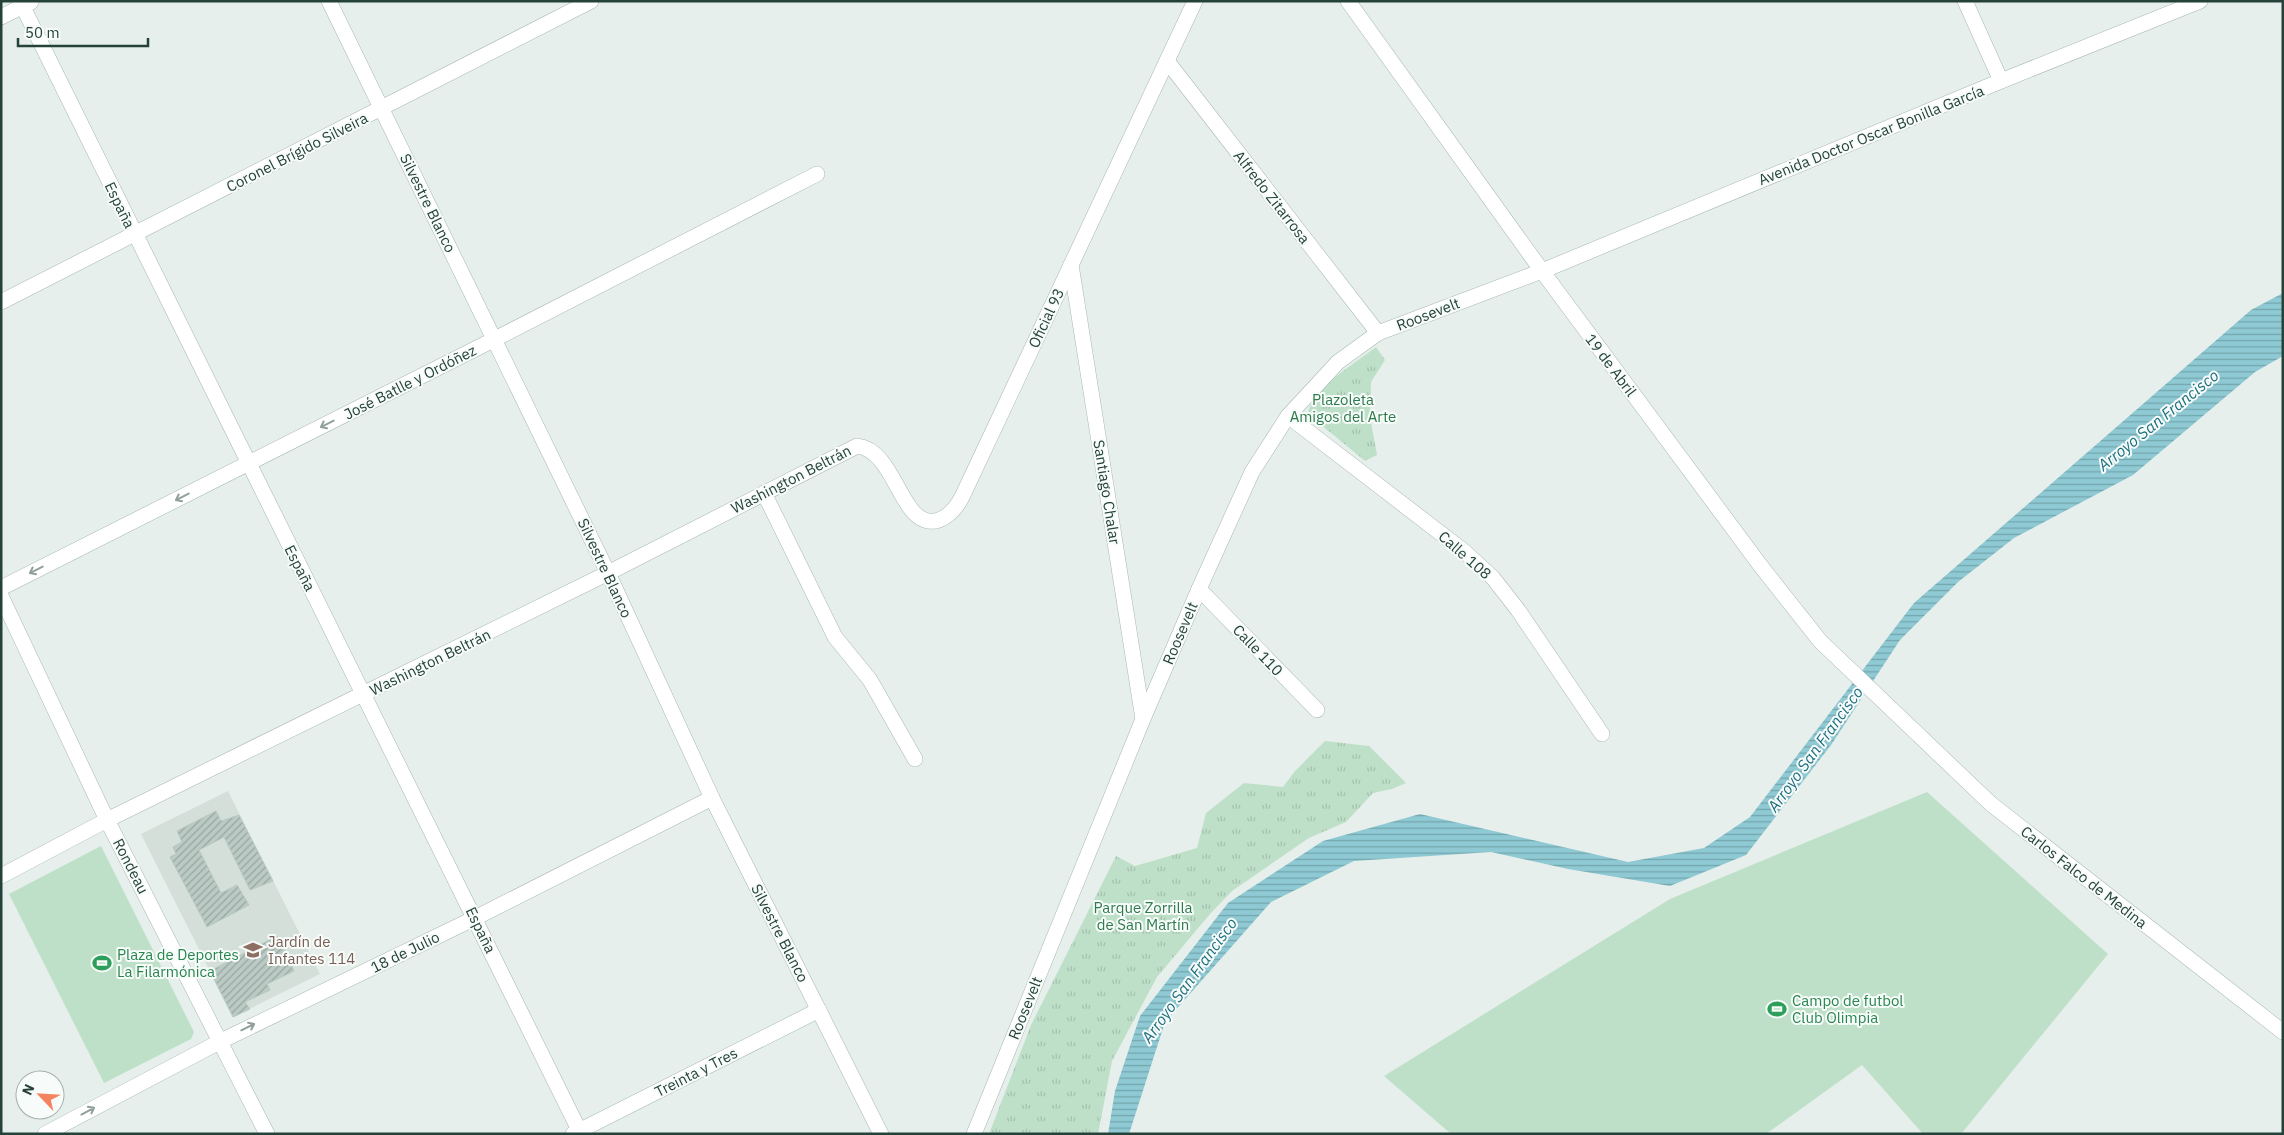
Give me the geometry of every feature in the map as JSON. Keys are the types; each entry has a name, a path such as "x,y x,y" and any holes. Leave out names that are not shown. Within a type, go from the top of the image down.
{"street":[{"name":"Silvestre Blanco","path":"329,1 608,573 712,798 881,1134"},
{"name":"Coronel Brígido Silveira","path":"1,302 134,233 381,110 591,1"},
{"name":"Oficial 93","path":"857,446 870,450 885,467 912,510 922,518 934,521 946,518 955,510 1195,1"},
{"name":"19 de Abril","path":"1348,1 1542,271 1754,557 1820,641 1893,713"},
{"path":"1965,1 2001,81"},
{"name":"Avenida Doctor Oscar Bonilla García","path":"1542,271 2001,81 2200,1"},
{"path":"1,17 25,3"},
{"name":"España","path":"25,3 134,233 475,918 578,1133"},
{"name":"Alfredo Zitarrosa","path":"1167,61 1378,333"},
{"name":"José Batlle y Ordóñez","path":"1,588 817,174"},
{"name":"Santiago Chalar","path":"1071,265 1144,718"},
{"name":"Roosevelt","path":"974,1134 1144,718 1199,589 1252,472 1288,416 1338,362 1378,333 1542,271"},
{"name":"Calle 108","path":"1288,416 1465,552 1493,578 1518,610 1602,734"},
{"name":"Washington Beltrán","path":"1,876 107,820 608,573 857,446"},
{"path":"764,493 835,637 870,680 916,759"},
{"name":"Calle 110","path":"1199,589 1317,710"},
{"name":"Rondeau","path":"1,596 107,820 267,1134"},
{"name":"Carlos Falco de Medina","path":"1893,713 1991,804 2283,1032"},
{"name":"18 de Julio","path":"45,1134 220,1041 475,918 712,798"},
{"name":"Treinta y Tres","path":"578,1133 819,1010"}],"shaded area":[{"path":"228,791 320,974 233,1017 141,834"}],"green space":[{"name":"Plazoleta Amigos del Arte","path":"1376,347 1385,360 1371,382 1370,417 1377,455 1365,461 1308,414 1317,395 1326,386"},
{"name":"Parque Zorrilla de San Martín","path":"1325,741 1369,746 1406,783 1392,789 1373,793 1346,822 1309,838 1232,891 1210,914 1157,977 1112,1061 1098,1134 989,1134 1031,1025 1116,856 1135,866 1197,848 1206,813 1244,783 1283,787 1295,771"},
{"name":"Campo de futbol Club Olimpia","path":"1927,792 2108,954 1961,1134 1923,1134 1862,1065 1766,1134 1451,1134 1384,1076 1670,899"},
{"name":"Plaza de Deportes La Filarmónica","path":"101,846 194,1032 191,1039 104,1083 9,894"}],"water":[{"name":"Arroyo San Francisco","path":"2283,293 2283,356 2255,372 2133,475 2014,538 1958,582 1900,640 1831,745 1746,855 1670,886 1568,869 1491,852 1354,861 1271,902 1165,1022 1129,1134 1108,1134 1115,1091 1140,1016 1228,903 1323,841 1420,814 1628,862 1704,848 1750,817 1914,603 2251,310"}],"building":[{"path":"216,811 221,821 239,815 273,881 250,890 224,837 199,850 221,893 237,885 249,905 207,927 170,857 176,854 173,847 182,842 177,831"},
{"path":"277,936 294,971 267,984 270,990 245,1002 250,1009 233,1017 210,971"}],"place":[{"name":"Jardín de Infantes 114","path":"253,950"},
{"name":"Plaza de Deportes La Filarmónica","path":"102,963"},
{"name":"Campo de futbol Club Olimpia","path":"1777,1009"}]}
